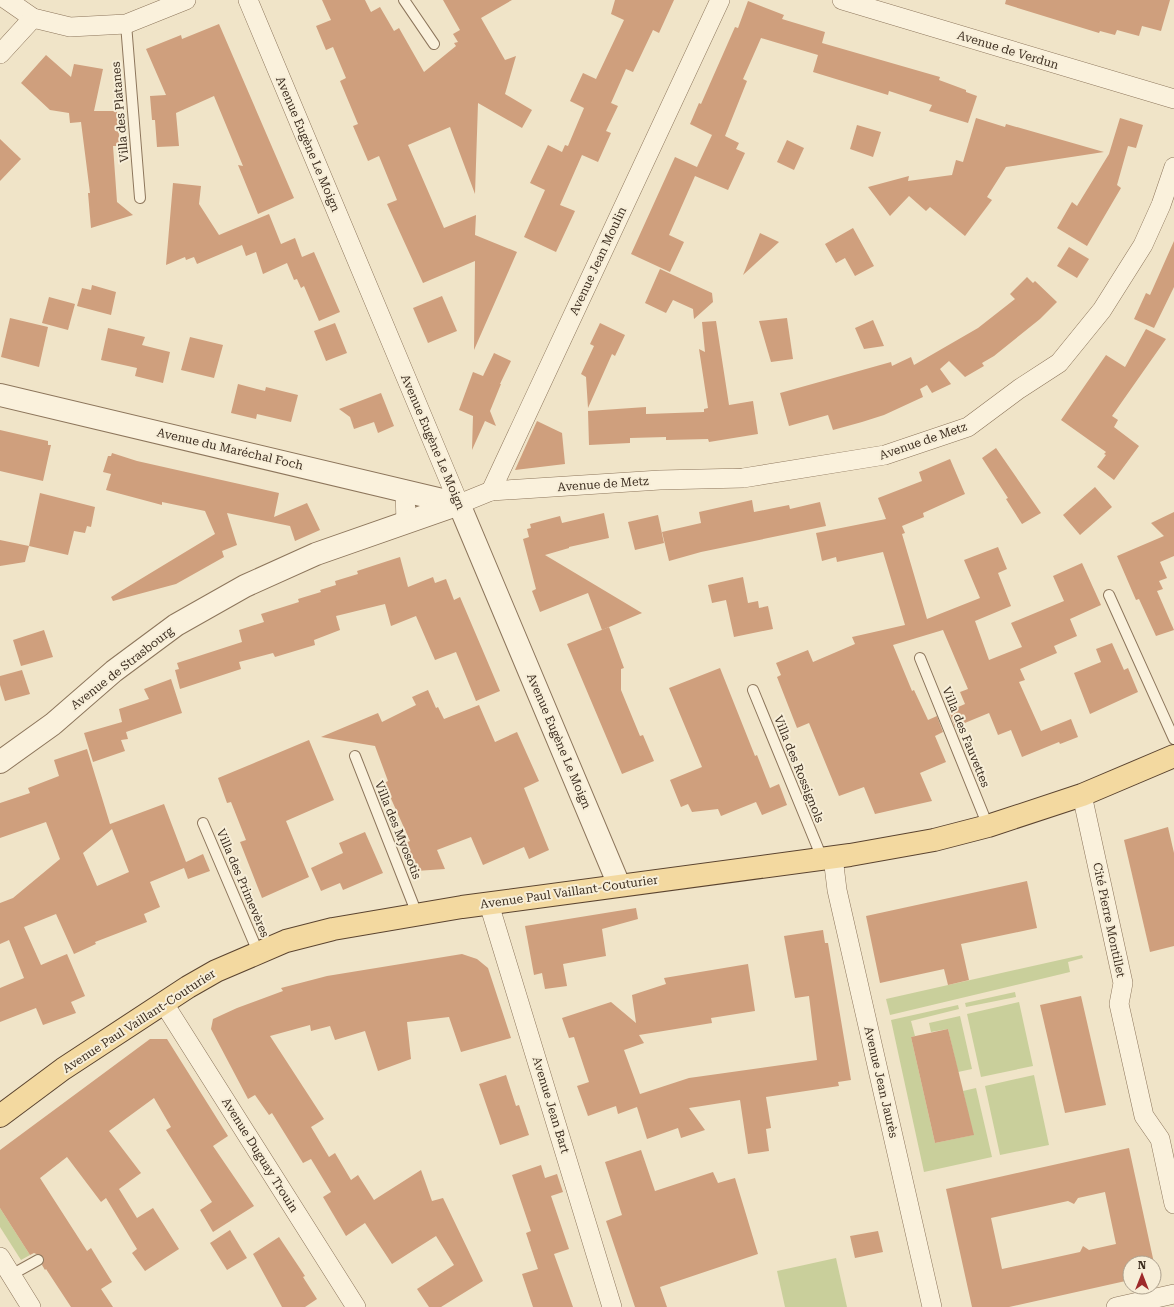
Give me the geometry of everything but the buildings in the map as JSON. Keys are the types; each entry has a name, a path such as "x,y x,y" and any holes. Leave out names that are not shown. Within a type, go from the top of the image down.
{"main road":[{"name":"Avenue Paul Vaillant-Couturier","path":"0,1116 63,1069 124,1031 163,1002 216,971 286,941 333,929 417,914 619,885 827,858 934,840 988,826 1082,795 1174,756"}],"street":[{"path":"7,0 33,18 70,27 126,24 186,0"},
{"name":"Avenue Eugène Le Moign","path":"248,0 619,885"},
{"name":"Avenue Jean Moulin","path":"491,491 720,0"},
{"name":"Avenue de Verdun","path":"842,0 1174,99"},
{"path":"0,54 33,18"},
{"name":"Avenue de Metz","path":"491,491 660,480 743,478 885,455 968,427 1019,389 1059,363 1102,310 1143,245 1161,205 1174,167"},
{"name":"Avenue du Maréchal Foch","path":"0,396 405,490 459,504"},
{"path":"405,490 406,523"},
{"path":"459,504 491,491"},
{"name":"Avenue de Strasbourg","path":"0,762 53,724 114,671 176,625 245,586 316,554 459,504"},
{"name":"Cité Pierre Montillet","path":"1082,795 1123,983 1119,1004 1144,1116 1160,1139 1174,1204"},
{"name":"Avenue Jean Jaurès","path":"827,858 837,890 932,1307"},
{"name":"Avenue Jean Bart","path":"489,904 612,1307"},
{"name":"Avenue Duguay Trouin","path":"163,1002 356,1307"},
{"path":"0,1257 31,1307"},
{"path":"1116,1307 1174,1294"}],"lane":[{"path":"404,0 434,44"},
{"name":"Villa des Platanes","path":"126,24 140,198"},
{"path":"1109,595 1174,739"},
{"name":"Villa des Fauvettes","path":"920,658 988,826"},
{"name":"Villa des Rossignols","path":"753,690 827,858"},
{"name":"Villa des Myosotis","path":"355,756 417,914"},
{"name":"Villa des Primevères","path":"203,823 258,952"},
{"path":"11,1275 38,1260"}],"green space":[{"path":"1082,955 1083,958 1068,962 1070,972 890,1015 886,999"},
{"path":"1015,992 1016,997 966,1007 965,1003"},
{"path":"1019,1002 1033,1066 981,1077 967,1014"},
{"path":"958,1005 959,1009 911,1021 915,1036 911,1037 935,1143 973,1135 963,1091 976,1088 992,1157 924,1172 891,1020"},
{"path":"960,1016 972,1069 958,1072 948,1029 931,1032 929,1023"},
{"path":"1034,1075 1049,1145 1000,1155 985,1086"},
{"path":"0,1208 30,1255 21,1260 0,1227"},
{"path":"836,1258 847,1307 785,1307 777,1271"}]}
